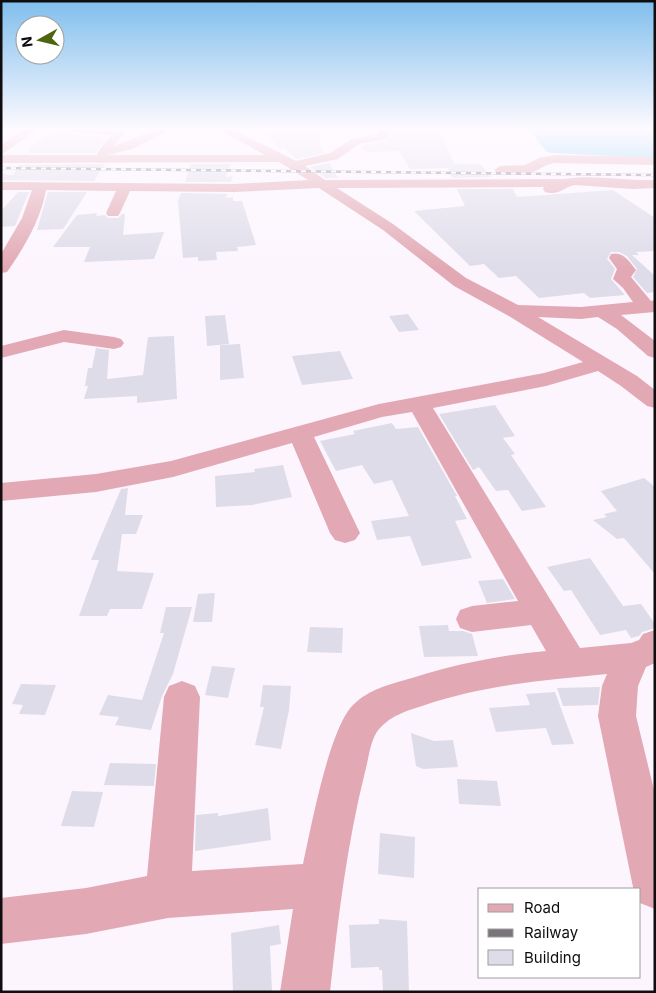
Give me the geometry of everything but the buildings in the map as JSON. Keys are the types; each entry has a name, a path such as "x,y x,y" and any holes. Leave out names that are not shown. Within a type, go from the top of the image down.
{"street":[{"path":"308,175 388,227 460,282 514,311 629,381 655,401"},
{"path":"1,186 125,187 196,193 320,184 565,183 582,181 633,185 655,184"},
{"path":"436,197 556,188 563,187 565,183"},
{"path":"3,264 18,228 40,187"},
{"path":"113,213 125,187"},
{"path":"352,205 380,202"},
{"path":"618,258 627,270 623,273 622,279 650,307"},
{"path":"514,311 573,313 650,307"},
{"path":"603,312 624,326 655,352"},
{"path":"1,352 64,336 114,343"},
{"path":"1,492 96,483 173,468 379,411 546,379 600,364"},
{"path":"629,381 655,376"},
{"path":"419,404 571,663"},
{"path":"300,434 346,532"},
{"path":"472,619 541,611"},
{"path":"305,992 320,885 336,803 355,736 366,717 386,702 455,680 511,669 571,663 643,650"},
{"path":"643,650 620,686 617,716 655,887"},
{"path":"168,895 182,697"},
{"path":"1,922 86,911 168,895 320,885"}]}
